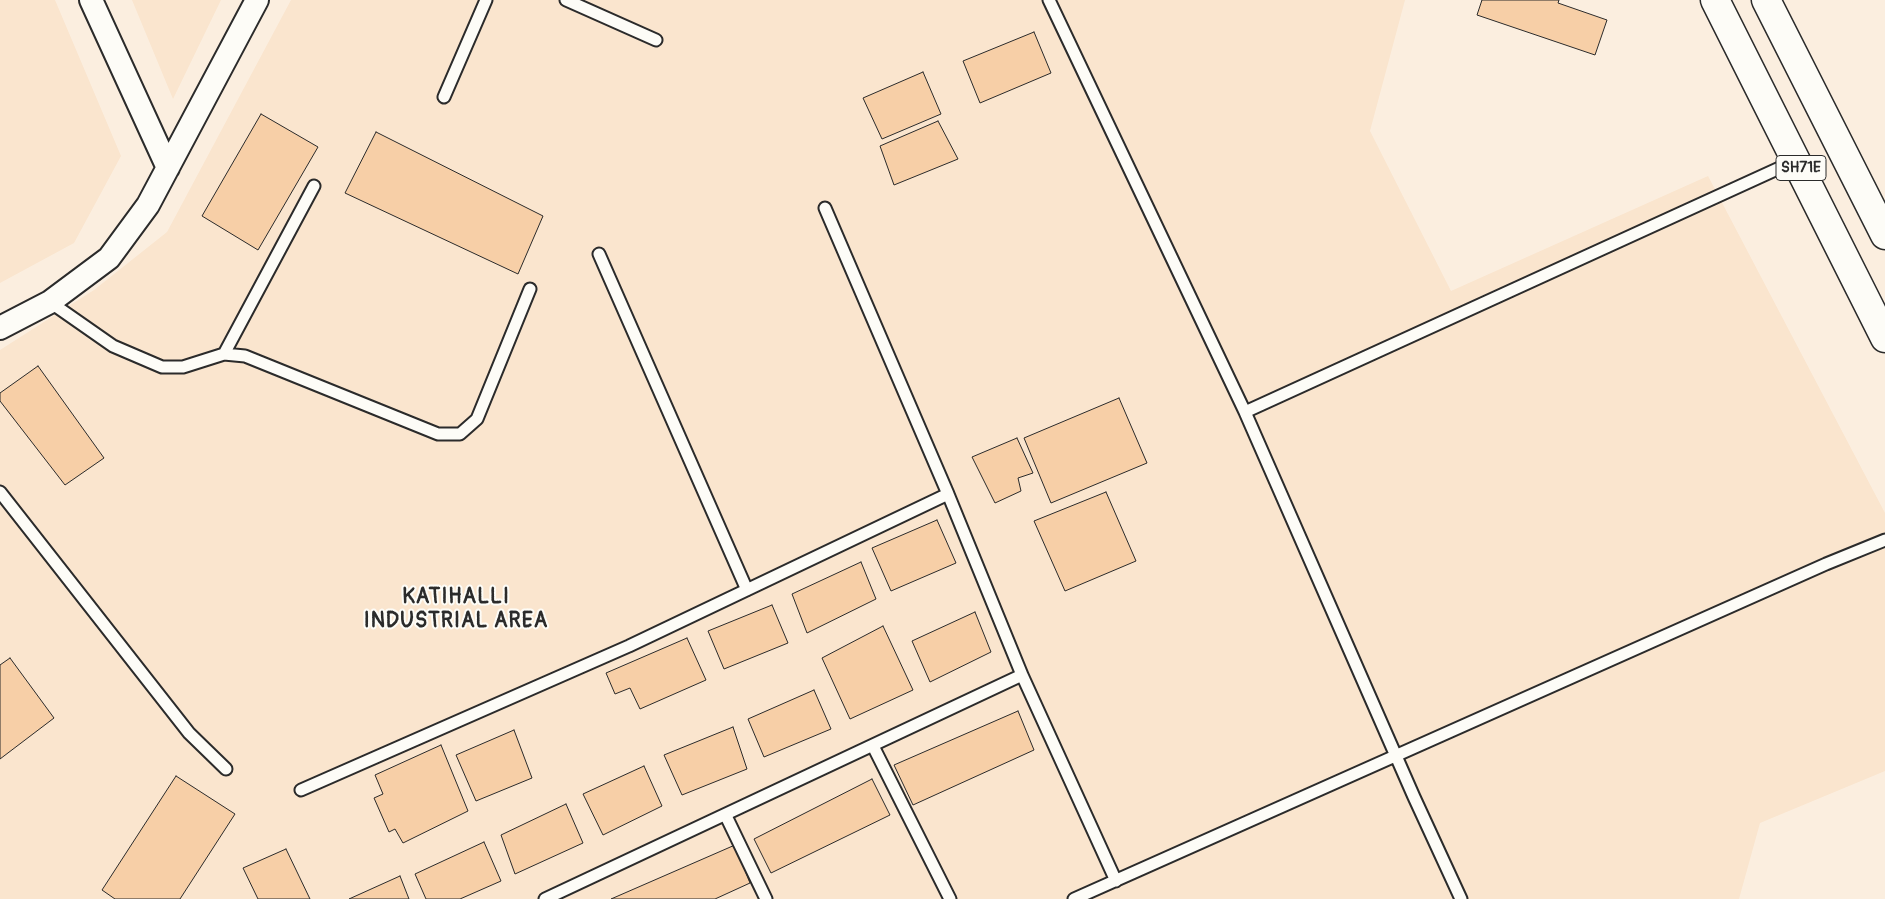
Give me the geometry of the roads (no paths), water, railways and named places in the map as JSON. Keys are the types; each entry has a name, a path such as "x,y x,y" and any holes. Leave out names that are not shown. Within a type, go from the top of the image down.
{"main road":[{"name":"SH71E","path":"1715,0 1885,338"},
{"name":"SH71E","path":"1766,0 1885,235"}],"street":[{"path":"91,0 168,168"},
{"path":"0,328 50,302 109,258 148,205 257,0"}],"lane":[{"path":"444,97 486,0"},
{"path":"566,0 656,40"},
{"path":"1050,0 1245,412 1461,899"},
{"path":"1245,412 1797,160"},
{"path":"224,354 314,186"},
{"path":"825,208 948,494 1022,675 1116,881"},
{"path":"599,254 747,590"},
{"path":"50,302 113,346 162,367 183,367 224,354 245,356 438,434 460,434 477,419 530,289"},
{"path":"0,492 189,733 226,769"},
{"path":"301,790 629,646 948,494"},
{"path":"1074,899 1826,564 1885,540"},
{"path":"545,899 726,816 1022,675"},
{"path":"873,746 950,899"},
{"path":"726,816 766,899"}],"district":[{"name":"KATIHALLI INDUSTRIAL AREA","path":"456,610"}]}
